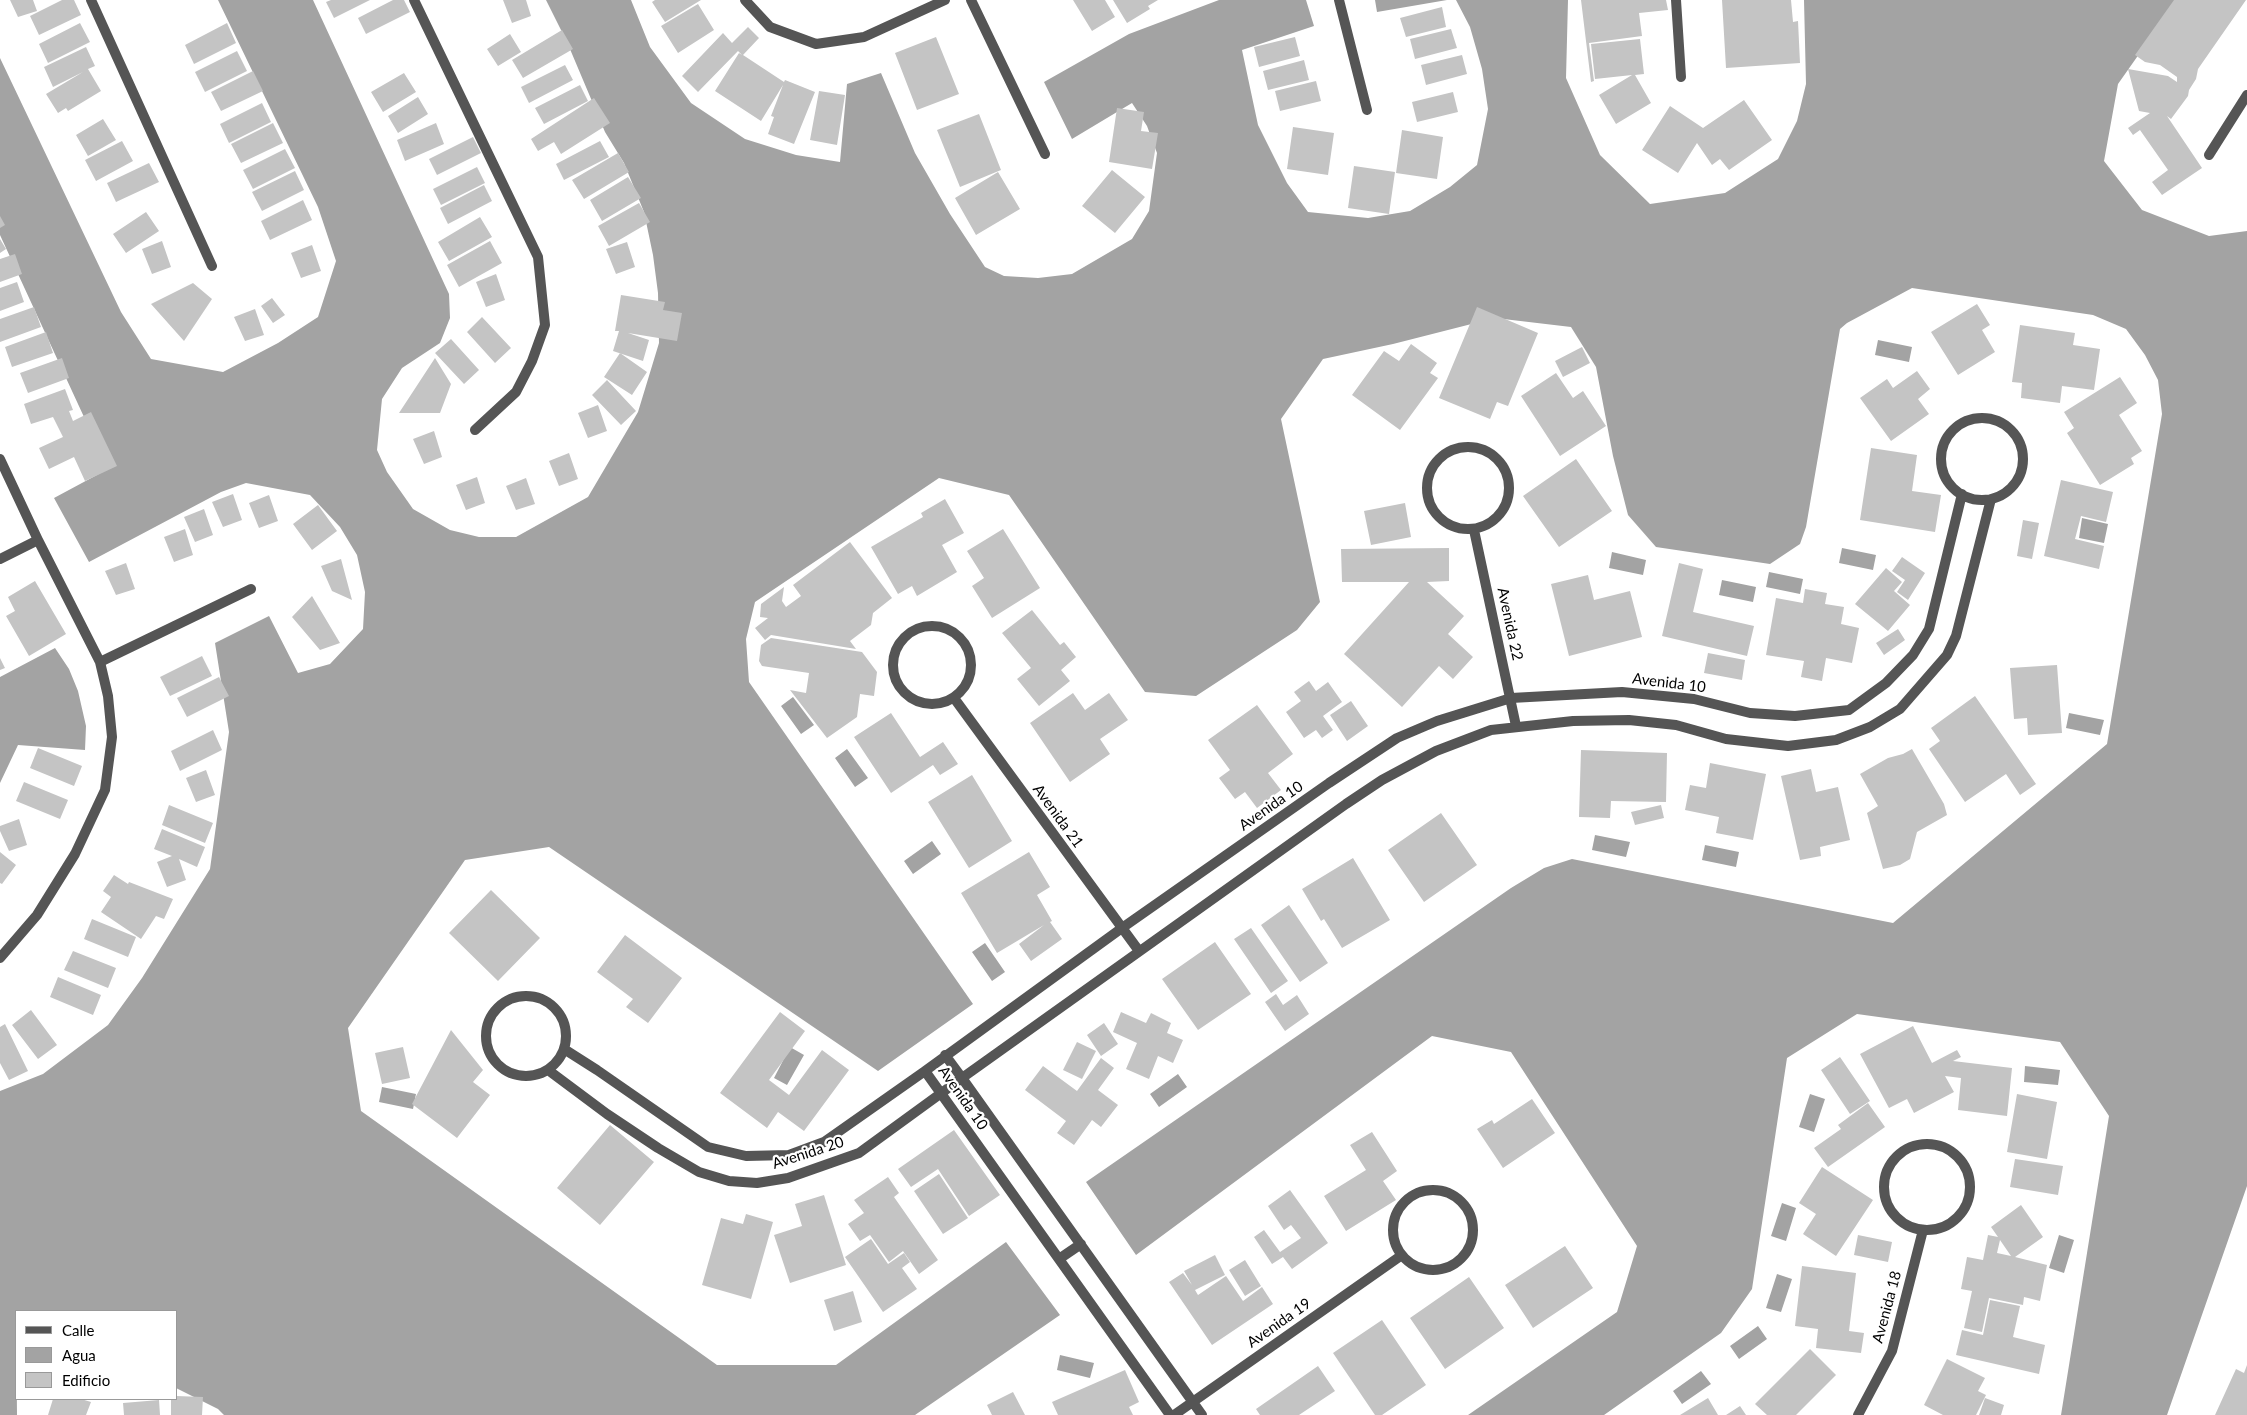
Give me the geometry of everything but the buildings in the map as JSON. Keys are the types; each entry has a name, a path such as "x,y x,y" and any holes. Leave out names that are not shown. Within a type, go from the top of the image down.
{"street":[{"path":"91,0 212,266"},
{"path":"414,0 538,257 545,325 532,361 516,392 474,430"},
{"path":"745,0 770,27 816,44 864,37 944,0"},
{"path":"971,0 1045,154"},
{"path":"1339,0 1367,110"},
{"path":"1676,0 1681,77"},
{"path":"2209,155 2247,95"},
{"path":"1974,418 1988,418 2002,423 2013,432 2020,444 2023,457 2021,472 2014,484 2004,494 1991,499 1971,498 1962,494 1951,485 1944,473 1941,459 1944,445 1950,433 1961,423 1974,418"},
{"path":"1461,446 1477,447 1492,454 1503,466 1509,482 1508,498 1501,513 1489,524 1474,530 1458,528 1442,522 1432,509 1426,494 1427,478 1434,463 1446,452 1461,446"},
{"path":"0,459 38,540 100,662 108,696 112,737 105,790 75,854 37,915 0,958"},
{"name":"Avenida 10","path":"1172,1415 925,1071 1122,928 1397,738 1437,721 1511,698 1622,692 1694,699 1750,713 1795,716 1849,710 1886,684 1913,655 1929,629 1962,494"},
{"name":"Avenida 10","path":"1202,1415 962,1078 1382,780 1436,751 1491,730 1573,721 1629,720 1676,725 1726,739 1788,746 1836,740 1870,727 1900,709 1947,654 1956,636 1991,499"},
{"name":"Avenida 22","path":"1474,530 1516,726"},
{"path":"0,559 38,540"},
{"path":"100,662 251,590"},
{"path":"924,626 940,626 954,632 965,643 971,657 971,673 965,687 954,698 940,704 924,704 910,698 898,687 893,673 892,657 899,642 910,632 924,626"},
{"name":"Avenida 21","path":"954,698 1139,951"},
{"path":"535,996 547,1002 557,1011 564,1022 566,1036 564,1049 558,1061 548,1070 536,1076 523,1077 510,1074 498,1067 490,1056 485,1043 485,1030 490,1017 498,1006 509,999 535,996"},
{"name":"Avenida 20","path":"564,1049 708,1147 746,1156 789,1155 824,1142 925,1071"},
{"path":"946,1055 962,1078"},
{"name":"Avenida 20","path":"548,1070 607,1114 658,1148 699,1172 730,1181 757,1183 788,1178 858,1153 962,1078"},
{"path":"1932,1143 1948,1148 1961,1160 1970,1175 1971,1192 1966,1208 1955,1221 1940,1229 1923,1230 1907,1225 1893,1214 1886,1199 1884,1182 1889,1166 1900,1152 1915,1144 1932,1143"},
{"path":"1436,1190 1451,1194 1464,1204 1471,1218 1472,1234 1468,1249 1458,1261 1445,1268 1429,1270 1414,1265 1402,1256 1394,1242 1393,1226 1397,1211 1407,1199 1421,1192 1436,1190"},
{"name":"Avenida 18","path":"1858,1415 1892,1351 1923,1230"},
{"path":"1059,1259 1081,1244"},
{"name":"Avenida 19","path":"1172,1415 1402,1256"}],"water":[{"path":"218,0 313,0 449,294 450,318 440,343 402,368 382,399 377,450 387,472 413,509 450,530 479,537 516,537 588,497 638,412 659,343 658,293 653,255 644,212 624,163 605,132 567,42 546,0 631,0 650,47 691,103 745,139 796,155 840,162 847,84 881,73 915,153 950,214 985,267 1004,276 1038,278 1072,274 1132,239 1149,211 1157,153 1147,126 1132,103 1072,139 1044,82 1129,34 1219,0 1306,0 1314,26 1242,50 1258,125 1287,183 1308,212 1368,218 1410,211 1450,187 1477,165 1488,109 1482,69 1470,27 1456,0 1568,0 1566,78 1600,155 1650,204 1725,193 1778,159 1797,121 1806,84 1804,0 2181,0 2163,20 2118,84 2104,161 2142,210 2209,236 2247,231 2247,1186 2167,1415 2061,1415 2109,1116 2060,1042 1857,1014 1787,1058 1752,1289 1721,1333 1604,1415 1468,1415 1617,1312 1637,1246 1511,1052 1432,1036 1136,1255 1086,1182 1511,888 1544,868 1572,859 1893,923 2107,744 2162,414 2158,380 2145,355 2126,329 2093,315 1912,288 1847,323 1840,329 1806,527 1800,544 1770,564 1656,547 1628,515 1613,456 1596,367 1571,327 1495,318 1393,344 1323,359 1281,419 1320,602 1297,630 1196,696 1145,692 1009,495 939,478 755,602 746,639 749,682 973,1004 878,1071 549,847 465,860 348,1028 361,1111 717,1365 836,1365 1006,1242 1060,1315 915,1415 224,1415 218,1409 178,1389 178,1310 15,1310 15,1400 17,1400 17,1415 0,1415 0,1091 43,1074 108,1025 142,978 210,869 229,732 215,643 269,616 298,673 330,664 363,629 365,592 357,555 340,527 310,495 246,483 221,492 89,562 54,498 108,469 0,235 0,58 121,312 151,359 223,372 278,343 318,317 336,261 318,207"},
{"path":"1375,0 1447,0 1377,12"},
{"path":"1878,340 1912,347 1909,362 1875,355"},
{"path":"2082,518 2108,524 2104,543 2079,538"},
{"path":"1842,548 1876,555 1873,570 1839,563"},
{"path":"1612,552 1646,560 1643,575 1609,568"},
{"path":"1769,572 1803,579 1800,594 1766,587"},
{"path":"1722,580 1756,587 1753,602 1719,595"},
{"path":"55,648 69,669 78,691 86,726 85,750 18,745 0,783 0,677"},
{"path":"793,697 814,725 801,734 781,706"},
{"path":"2069,713 2104,720 2100,735 2066,728"},
{"path":"847,749 868,778 855,787 835,758"},
{"path":"1595,835 1630,842 1626,857 1592,850"},
{"path":"932,841 941,854 913,874 904,861"},
{"path":"1705,845 1739,852 1736,867 1702,860"},
{"path":"985,943 1005,972 992,981 972,952"},
{"path":"790,1047 804,1055 787,1085 774,1078"},
{"path":"2025,1066 2060,1070 2058,1085 2024,1082"},
{"path":"1178,1074 1187,1087 1159,1107 1150,1094"},
{"path":"382,1087 416,1094 413,1109 379,1102"},
{"path":"1810,1094 1825,1099 1814,1132 1799,1127"},
{"path":"1782,1203 1796,1208 1786,1241 1771,1236"},
{"path":"2059,1235 2074,1240 2064,1273 2049,1268"},
{"path":"1777,1274 1792,1279 1781,1312 1766,1308"},
{"path":"1758,1326 1767,1339 1739,1359 1730,1346"},
{"path":"1060,1355 1094,1363 1090,1378 1057,1370"},
{"path":"1701,1371 1711,1384 1682,1404 1673,1391"}]}
